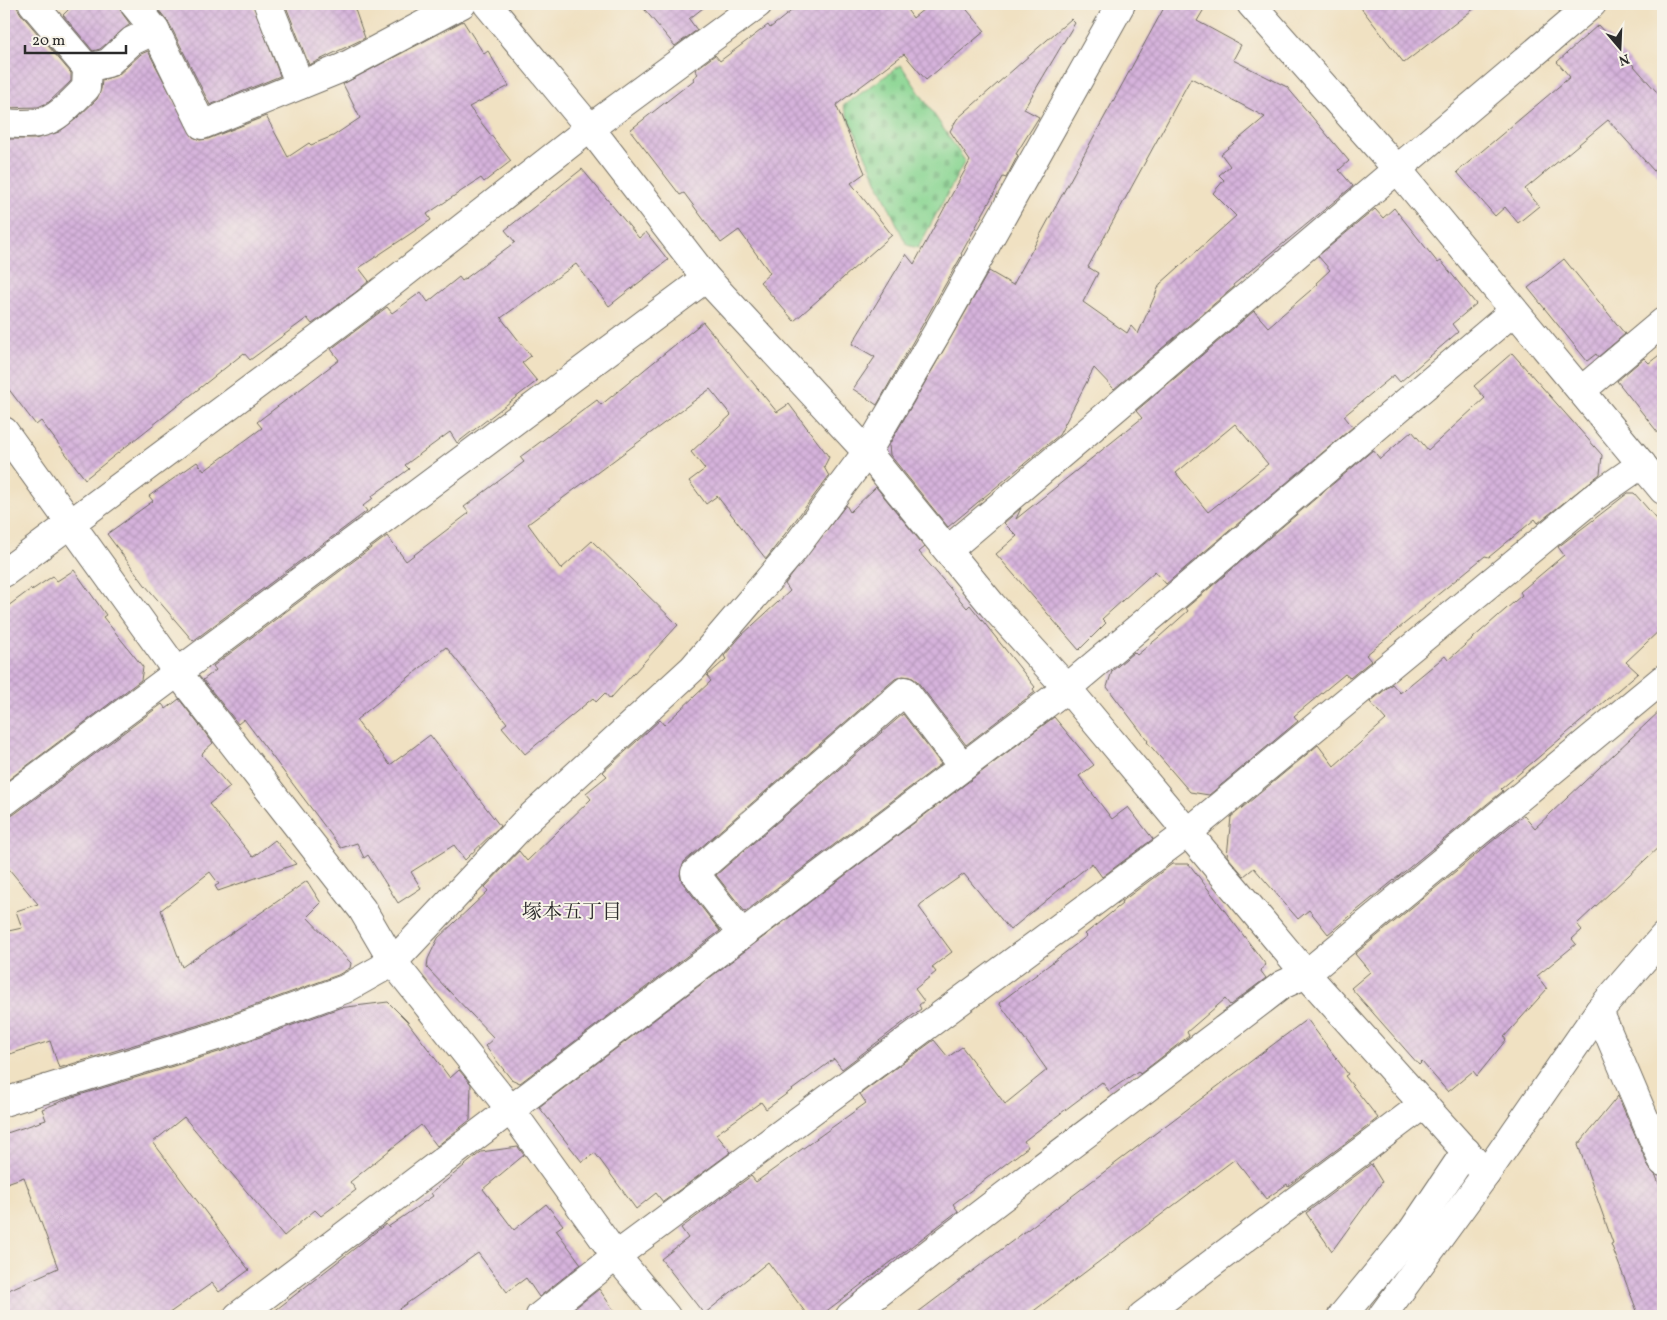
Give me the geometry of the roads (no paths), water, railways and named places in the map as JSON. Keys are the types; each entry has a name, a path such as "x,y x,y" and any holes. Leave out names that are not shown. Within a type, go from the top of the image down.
{"street":[{"path":"134,4 155,30 202,125 342,68 462,4"},
{"path":"268,4 300,85"},
{"path":"487,4 590,128 706,278 867,452 992,605 1067,688 1306,974 1486,1174"},
{"path":"4,573 365,304 590,128 758,4"},
{"path":"4,1102 226,1032 345,989 393,962 523,824 693,668 792,552 867,452 939,329 1121,4"},
{"path":"1251,4 1398,170 1663,490"},
{"path":"948,550 1592,4"},
{"path":"4,123 34,126 58,116 86,88 86,68 39,6"},
{"path":"86,68 108,63 132,41 155,30"},
{"path":"4,802 706,278"},
{"path":"238,1316 1067,688 1514,311"},
{"path":"1582,390 1663,322"},
{"path":"4,431 69,524 178,673 362,909 393,962 510,1110 616,1256 666,1316"},
{"path":"540,1316 616,1256 1188,833 1585,505 1642,464"},
{"path":"850,1316 957,1230 1045,1167 1282,985 1306,974 1663,679"},
{"path":"741,934 695,873 905,691 962,766"},
{"path":"1382,1316 1486,1174 1599,1011 1663,937"},
{"path":"1599,1011 1663,1162"},
{"path":"1142,1316 1424,1104"},
{"path":"1342,1316 1412,1231 1466,1151"}],"district":[{"name":"塚本五丁目","path":"572,913"}]}
